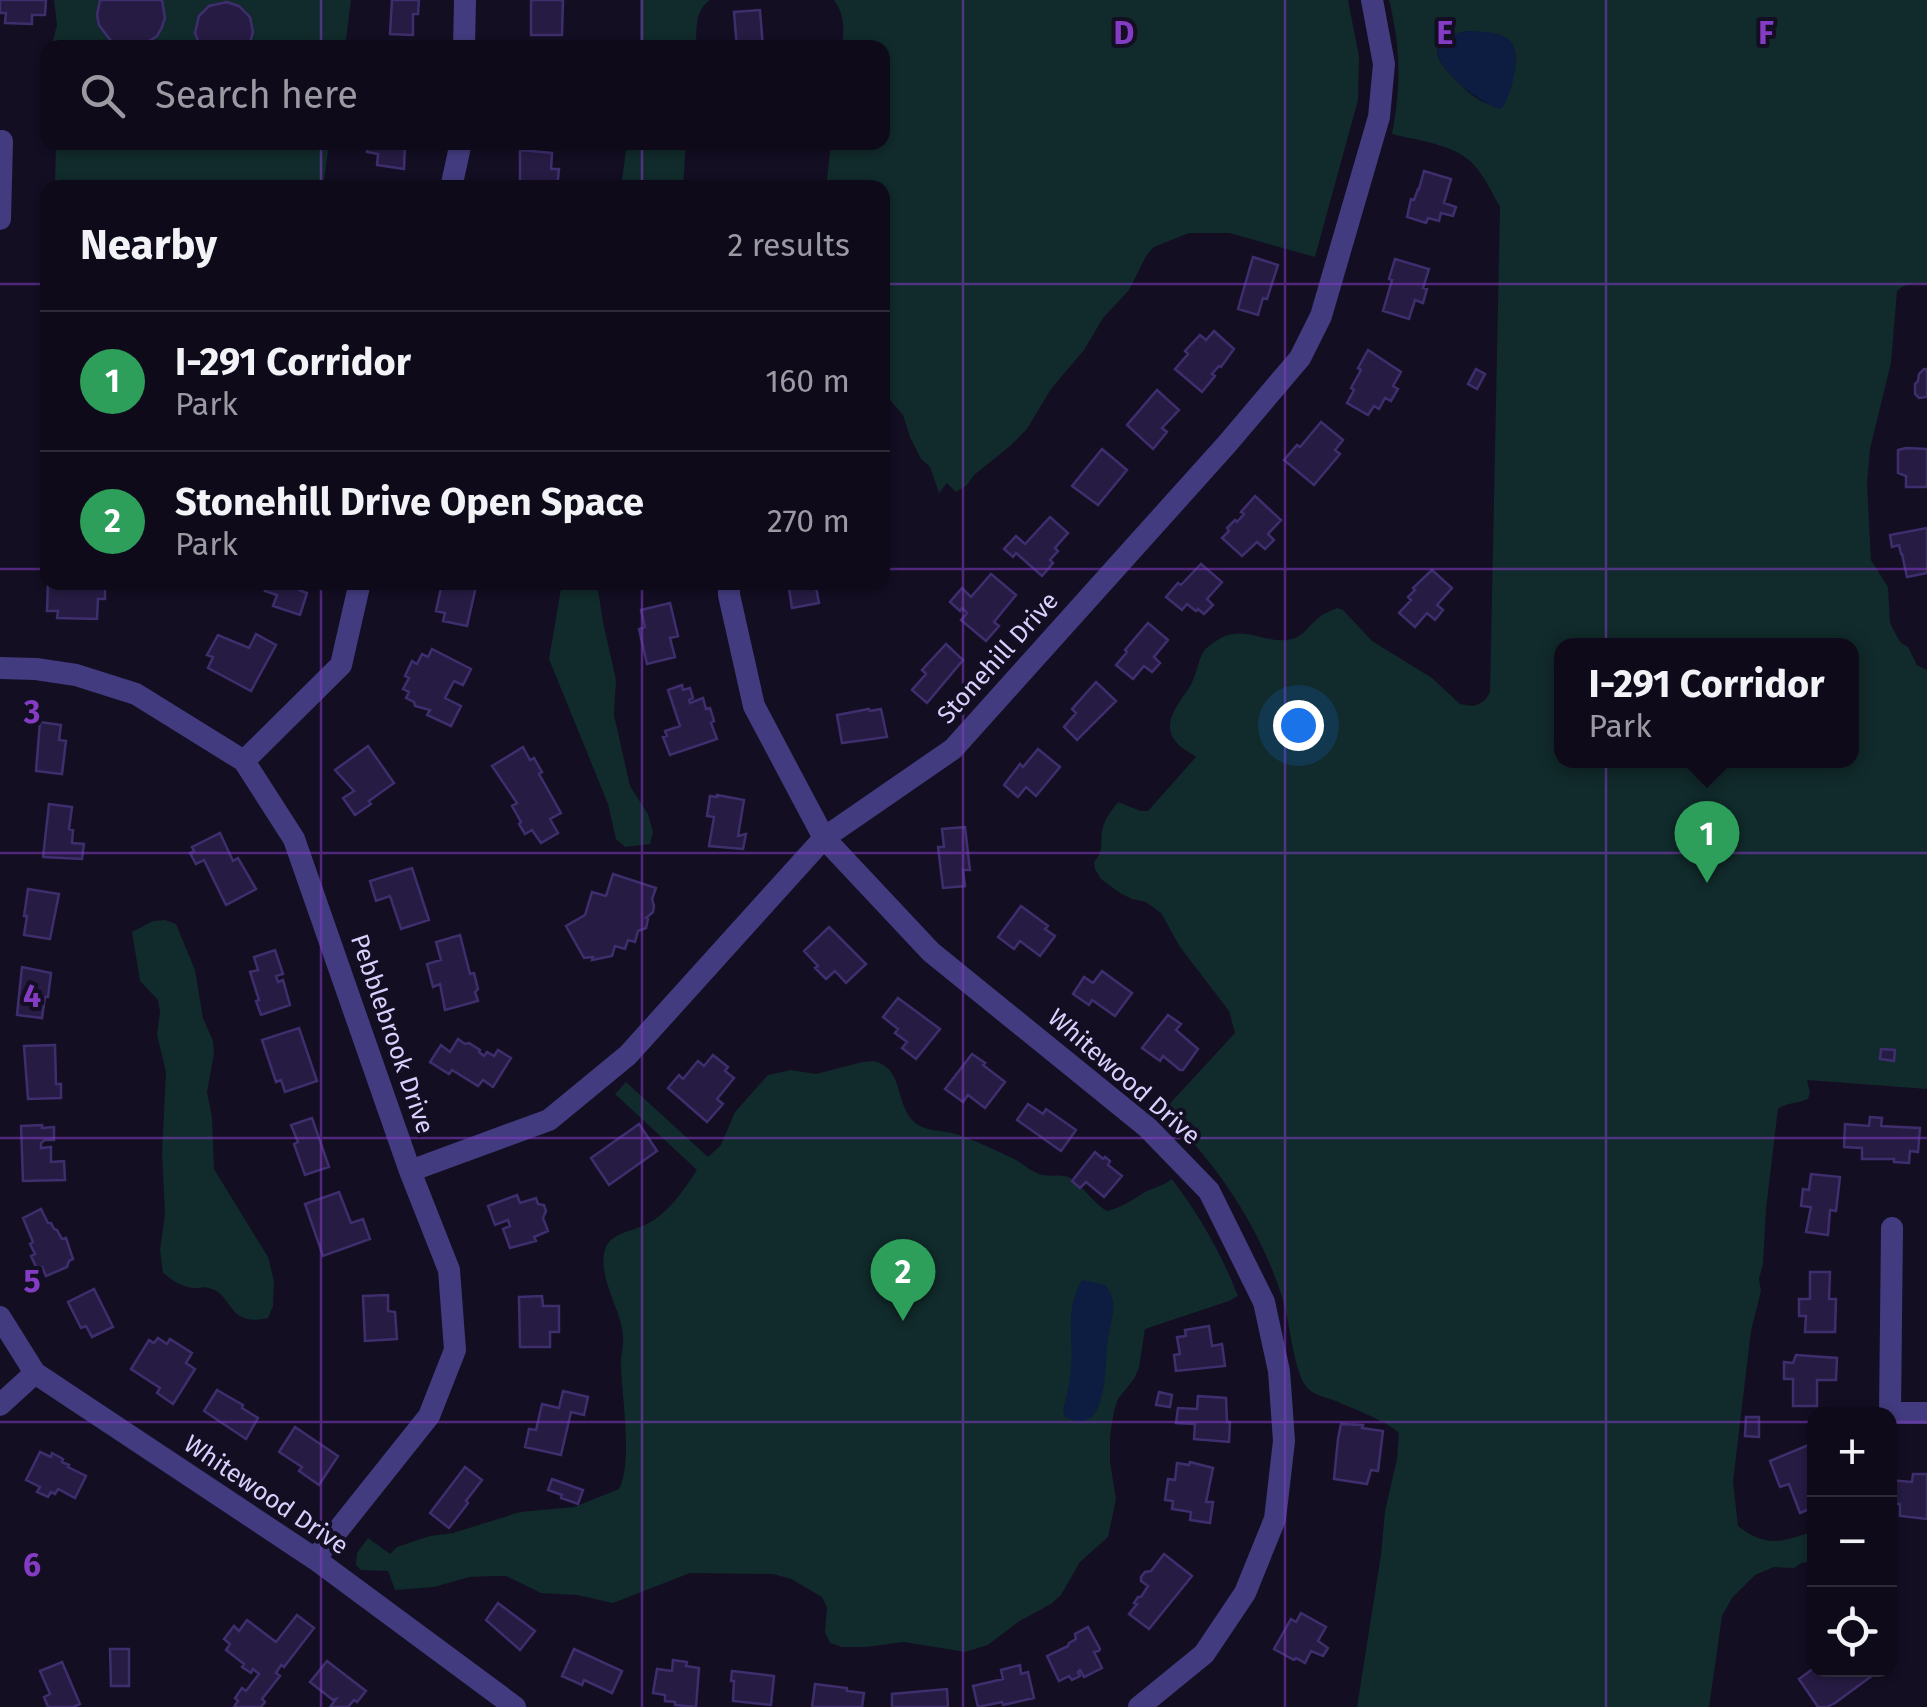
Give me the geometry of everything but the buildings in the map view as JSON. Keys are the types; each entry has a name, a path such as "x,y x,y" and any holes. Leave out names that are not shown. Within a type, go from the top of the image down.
{"street":[{"path":"464,0 464,40"},
{"name":"Stonehill Drive","path":"410,1171 549,1120 628,1056 824,838 952,749 1300,358 1321,316 1379,117 1384,64 1372,0"},
{"path":"0,219 2,141"},
{"path":"453,180 459,150"},
{"path":"244,760 340,665 358,590"},
{"name":"Whitewood Drive","path":"729,590 754,706 824,838 932,952 1148,1128 1197,1179 1209,1192 1264,1302 1278,1371 1284,1440 1275,1518 1244,1593 1204,1654 1139,1707"},
{"name":"Pebblebrook Drive","path":"0,668 76,674 136,694 244,760 294,839 410,1171 449,1270 454,1350 429,1416 314,1559"},
{"path":"1892,1228 1890,1413 1927,1413"},
{"name":"Whitewood Drive","path":"0,1317 34,1373 314,1559 514,1707"},
{"path":"0,1406 34,1373"}],"green space":[{"path":"54,0 351,0 346,40 53,40 57,25"},
{"path":"640,0 710,0 699,15 696,40 640,40"},
{"path":"834,0 1348,0 1359,56 1358,100 1315,257 1229,233 1189,233 1154,247 1129,290 1103,318 1027,429 967,485 956,492 947,483 939,493 903,415 890,400 890,180 826,180 830,150 890,150 890,40 842,40 840,11"},
{"path":"1389,0 1927,0 1927,285 1911,284 1897,291 1891,363 1870,449 1867,484 1871,560 1888,587 1890,623 1917,665 1927,670 1927,1089 1807,1080 1808,1099 1778,1109 1759,1279 1761,1291 1751,1331 1733,1482 1738,1526 1757,1538 1774,1541 1807,1533 1807,1562 1794,1568 1774,1567 1755,1575 1732,1598 1722,1616 1709,1707 1357,1707 1399,1433 1370,1416 1316,1394 1305,1385 1297,1367 1282,1297 1261,1245 1218,1174 1163,1111 1235,1033 1229,1011 1180,947 1161,913 1146,902 1120,893 1101,879 1095,869 1103,827 1118,802 1148,811 1196,757 1172,735 1171,718 1204,651 1223,637 1240,634 1292,639 1337,608 1372,641 1432,678 1460,704 1479,704 1490,692 1500,207 1482,175 1466,158 1436,144 1392,134 1398,67","holes":["1468,31 1509,40 1516,57 1502,106 1473,96 1446,69 1438,54 1447,38"]},
{"path":"56,150 328,150 324,180 55,180"},
{"path":"626,150 686,150 683,180 622,180"},
{"path":"561,590 598,590 616,680 614,715 630,786 648,814 653,832 650,844 625,847 616,839 608,804 549,659"},
{"path":"153,921 176,924 195,970 203,1018 213,1041 207,1092 214,1169 268,1257 274,1281 273,1306 268,1318 245,1318 216,1291 184,1286 163,1273 160,1250 165,1214 162,1154 166,1072 157,1035 158,1000 140,981 132,932"},
{"path":"874,1061 891,1071 914,1122 973,1141 1039,1174 1070,1178 1107,1211 1172,1179 1209,1235 1238,1296 1145,1329 1139,1368 1114,1411 1110,1462 1116,1499 1108,1537 1080,1562 1061,1595 988,1645 965,1652 904,1642 842,1647 830,1643 825,1632 827,1608 822,1597 791,1579 773,1574 690,1573 613,1603 541,1593 506,1576 469,1577 434,1587 395,1590 388,1571 361,1570 356,1565 357,1553 368,1538 390,1554 397,1547 430,1536 453,1533 520,1512 574,1507 619,1489 626,1447 623,1336 606,1280 606,1247 618,1235 661,1215 697,1170 615,1094 626,1082 708,1157 721,1145 735,1112 768,1075 791,1070 816,1074"}],"water":[{"path":"1468,31 1500,35 1513,45 1514,74 1501,109 1470,92 1441,62 1437,52 1441,41"},
{"path":"1082,1280 1105,1285 1113,1311 1102,1395 1091,1418 1080,1421 1065,1417 1063,1411 1071,1370 1071,1314"}],"place":[{"name":"I-291 Corridor","path":"1707,883"},
{"name":"Stonehill Drive Open Space","path":"903,1321"}]}
